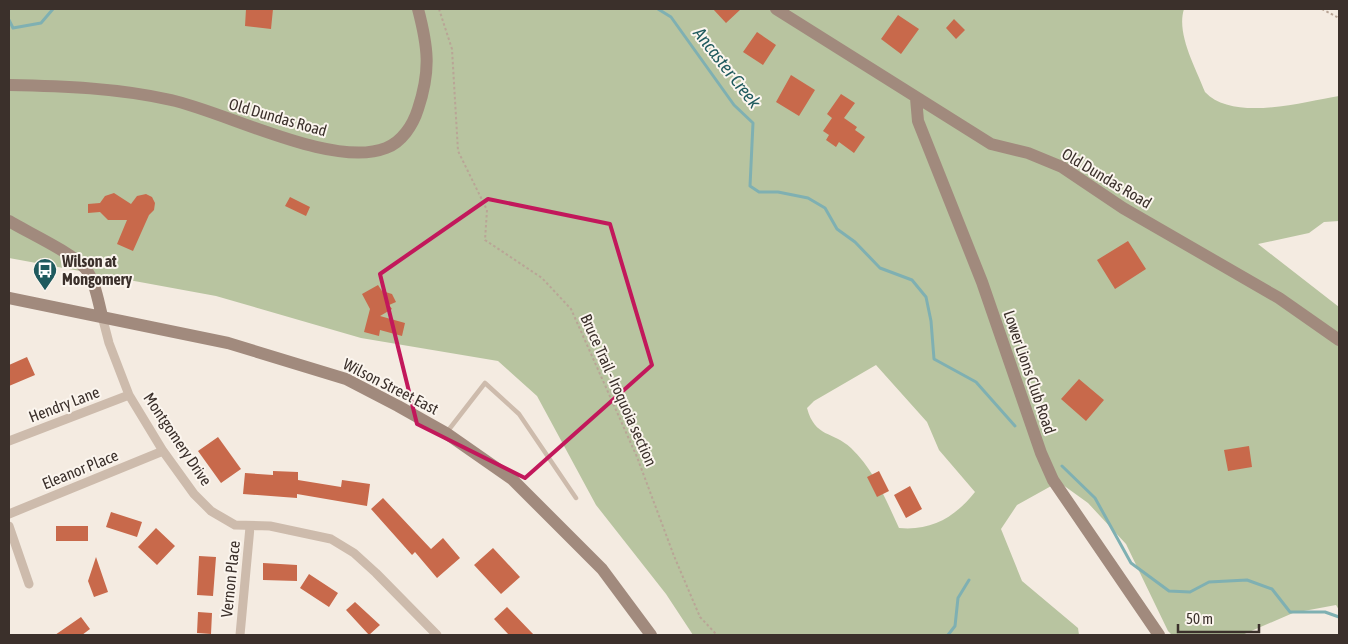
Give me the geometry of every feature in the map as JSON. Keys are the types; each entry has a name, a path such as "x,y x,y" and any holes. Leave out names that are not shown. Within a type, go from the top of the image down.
{"street":[{"name":"Old Dundas Road","path":"9,85 76,87 172,100 304,143 362,154 387,148 405,134 416,114 429,66 418,9"},
{"name":"Old Dundas Road","path":"776,9 991,144 1028,153 1062,167 1140,218 1280,298 1339,340"},
{"name":"Lower Lions Club Road","path":"916,98 918,121 982,282 1041,453 1053,480 1158,635"},
{"name":"Montgomery Drive","path":"9,221 69,256 85,268 94,287 109,343 129,395 163,451 194,494 211,511 235,525 270,526 331,539 354,553 437,635"},
{"name":"Wilson Street East","path":"9,298 228,343 346,379 446,433 512,479 602,569 650,635"},
{"name":"Hendry Lane","path":"9,441 129,395"},
{"name":"Eleanor Place","path":"9,514 163,451"},
{"path":"9,526 29,584"},
{"name":"Vernon Place","path":"240,635 250,526"}],"lane":[{"path":"446,433 485,383 519,414 576,498"}],"path":[{"name":"Bruce Trail - Iroquoia section","path":"439,9 452,49 458,151 487,210 485,240 542,278 571,309 630,440 674,556 700,617 717,635"},
{"path":"1322,9 1339,18"}],"highlighted area":[{"path":"488,199 610,224 652,365 525,478 417,424 380,274"}],"green space":[{"path":"9,9 1184,9 1182,19 1188,51 1205,92 1217,101 1233,106 1250,108 1288,105 1339,96 1339,221 1324,222 1309,233 1258,244 1339,307 1339,610 1336,605 1293,613 1242,635 1172,635 1168,631 1126,544 1088,503 1063,485 1053,485 1017,505 1001,529 1022,581 1078,628 1079,635 693,635 666,594 596,505 537,396 498,361 361,338 216,296 9,258","holes":["876,365 927,422 939,450 975,492 959,509 932,525 899,528 879,486 866,466 851,448 815,425 810,418 807,408 814,401"]}],"building":[{"path":"246,9 273,9 271,29 245,26"},
{"path":"713,9 741,9 726,23"},
{"path":"898,15 919,29 901,54 881,39"},
{"path":"954,19 965,30 956,39 946,28"},
{"path":"757,32 776,45 763,65 743,52"},
{"path":"791,75 815,90 799,116 776,102"},
{"path":"841,94 855,103 844,118 857,127 855,130 865,137 854,153 839,142 836,147 826,140 829,135 823,131 832,118 827,114"},
{"path":"114,193 131,204 137,196 146,194 152,197 155,203 154,210 149,215 133,251 117,244 127,220 108,220 100,212 88,213 88,204 100,203 105,196"},
{"path":"290,197 310,207 306,216 285,206"},
{"path":"1128,241 1146,269 1115,289 1097,260"},
{"path":"378,285 382,291 392,294 396,302 389,305 392,309 380,316 405,323 402,336 380,330 379,336 364,332 370,309 362,294"},
{"path":"27,357 35,375 9,386 9,365"},
{"path":"1079,379 1104,400 1086,421 1061,399"},
{"path":"218,437 241,469 221,483 198,451"},
{"path":"1249,446 1252,467 1228,471 1224,450"},
{"path":"273,471 298,472 298,480 341,487 342,480 370,484 367,506 297,494 297,498 243,494 245,473 273,475"},
{"path":"879,471 889,491 877,497 867,477"},
{"path":"910,486 922,509 906,518 894,495"},
{"path":"383,498 431,549 443,538 460,558 437,578 415,552 412,555 371,509"},
{"path":"111,512 142,522 137,537 106,527"},
{"path":"56,526 88,526 88,541 56,541"},
{"path":"156,528 175,546 157,565 138,547"},
{"path":"493,548 520,577 501,594 474,565"},
{"path":"199,556 216,557 213,596 197,595"},
{"path":"96,557 108,592 94,597 88,581"},
{"path":"263,563 297,565 297,581 263,580"},
{"path":"309,574 338,593 329,607 300,588"},
{"path":"355,602 380,625 369,635 346,610"},
{"path":"507,607 534,635 509,635 494,619"},
{"path":"198,612 212,613 211,634 197,633"},
{"path":"81,617 90,629 82,635 55,635"}],"waterway":[{"name":"Ancaster Creek","path":"9,20 13,28 41,23 53,9"},
{"name":"Ancaster Creek","path":"658,9 671,17 734,105 753,123 750,186 759,192 778,192 808,198 825,208 837,229 855,242 880,268 912,280 926,297 931,321 934,359 976,382 1015,426"},
{"name":"Ancaster Creek","path":"1062,466 1095,498 1131,563 1169,591 1190,592 1209,582 1247,580 1272,589 1290,612 1325,612 1339,617"},
{"path":"948,635 955,626 958,598 969,580"}],"place":[{"name":"Wilson at Mongomery","path":"45,291"}]}
